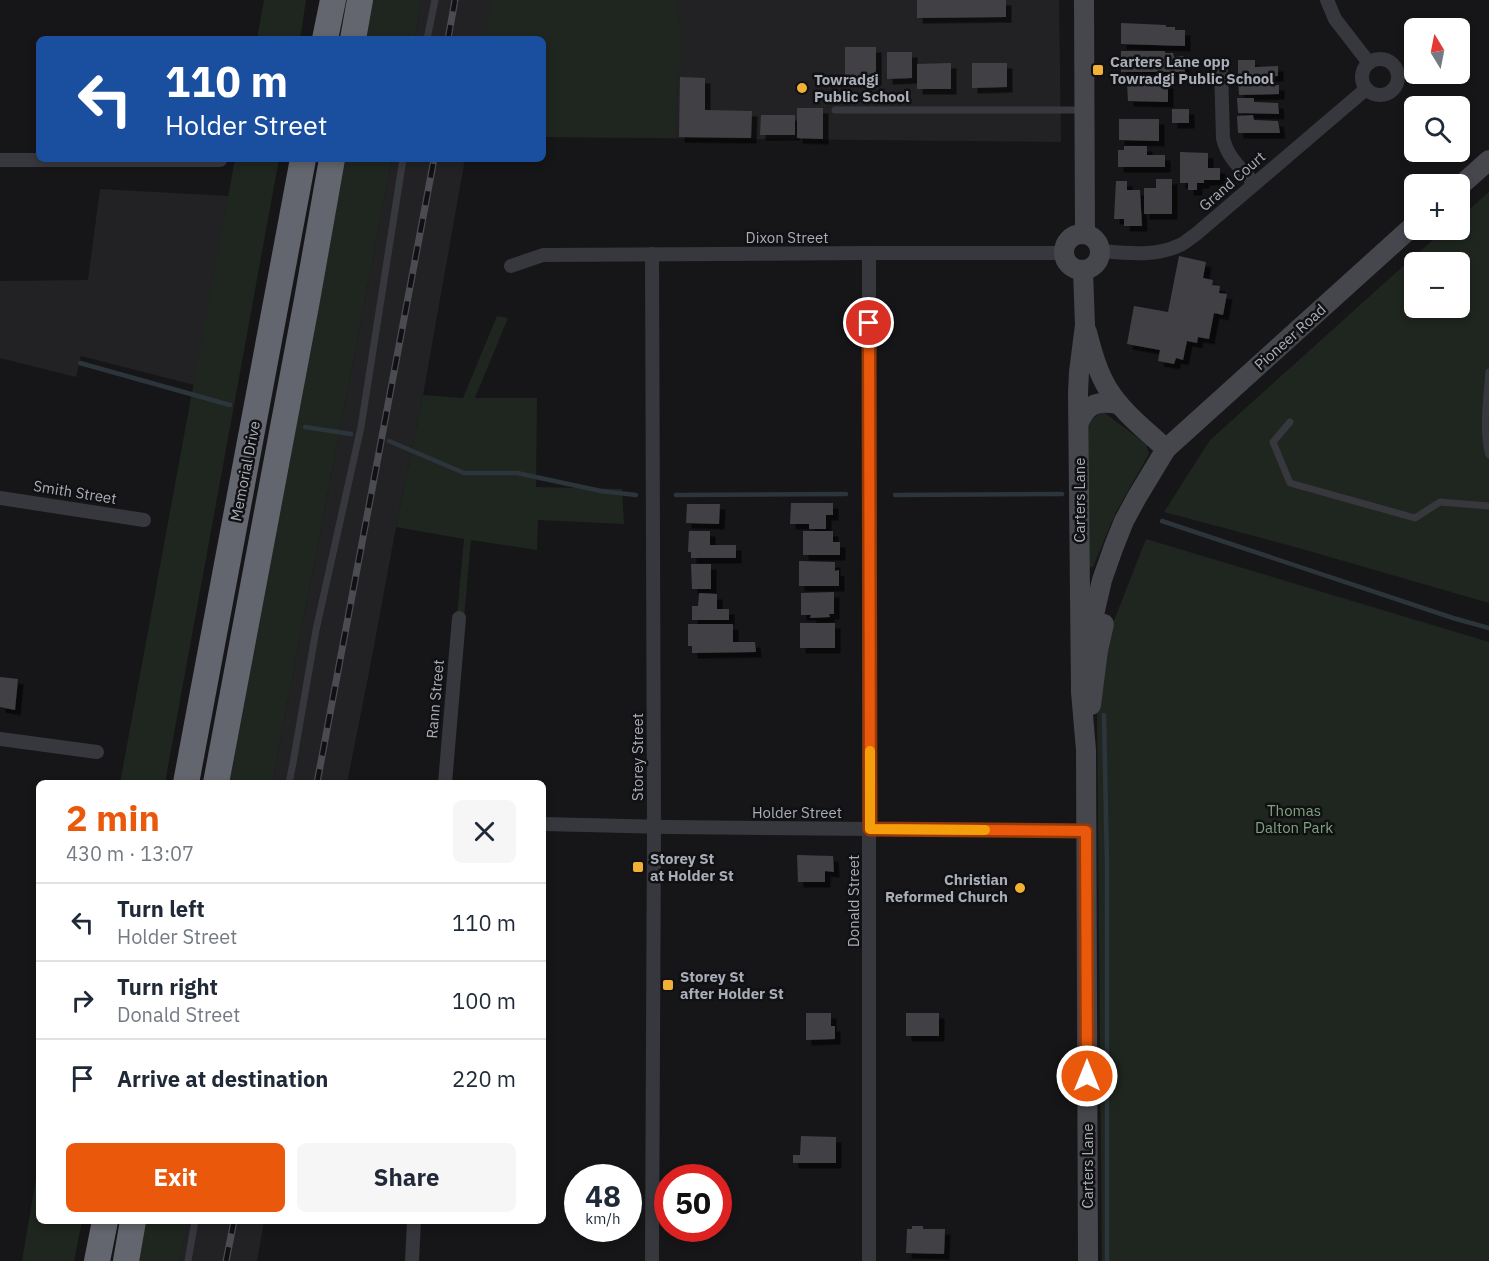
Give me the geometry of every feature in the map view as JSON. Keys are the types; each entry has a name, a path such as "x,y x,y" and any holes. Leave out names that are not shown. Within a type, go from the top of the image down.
{"highway":[{"path":"326,36 333,0"},
{"path":"354,36 360,0"},
{"name":"Memorial Drive","path":"187,780 302,162"},
{"name":"Memorial Drive","path":"217,780 331,162"},
{"path":"97,1261 104,1224"},
{"path":"126,1261 132,1224"}],"main road":[{"path":"1084,0 1085,234"},
{"path":"1470,177 1489,160"},
{"path":"1085,234 1096,240 1100,251 1098,262 1083,271 1072,268 1064,253 1066,243 1070,239 1085,234"},
{"name":"Pioneer Road","path":"1093,617 1102,580 1120,529 1166,449 1404,234"},
{"name":"Carters Lane","path":"1083,271 1085,324 1079,372 1078,422 1080,676 1086,750 1088,1261"},
{"name":"Carters Lane","path":"1085,324 1098,369 1108,389 1119,404 1166,449"},
{"path":"1078,422 1089,407 1102,403 1119,404"},
{"path":"1086,750 1098,650 1106,614 1127,547 1142,514 1165,474 1166,449"},
{"name":"Carters Lane","path":"1080,676 1093,617"}],"street":[{"path":"1327,0 1335,19 1369,63"},
{"path":"1374,60 1386,60 1396,68 1399,80 1388,94 1376,95 1366,89 1362,72 1369,63 1374,60"},
{"path":"1221,68 1224,146 1254,183"},
{"name":"Grand Court","path":"1100,251 1151,252 1180,245 1195,235 1366,89"},
{"path":"0,160 36,160"},
{"name":"Donald Street","path":"869,253 869,1261"},
{"name":"Dixon Street","path":"511,266 543,255 1064,253"},
{"name":"Storey Street","path":"652,254 654,827 652,1261"},
{"name":"Smith Street","path":"0,498 144,520"},
{"name":"Rann Street","path":"444,780 459,618"},
{"path":"0,739 97,752"},
{"name":"Holder Street","path":"546,824 1086,831"},
{"path":"412,1261 414,1224"}],"lane":[{"path":"428,36 435,0"},
{"path":"835,110 1085,110"},
{"path":"290,780 316,630 361,427 403,162"},
{"path":"1489,372 1486,414 1489,455"},
{"path":"1290,422 1273,442 1290,483 1415,518 1440,502 1489,506"},
{"path":"188,1261 194,1224"}],"shaded area":[{"name":"Towradgi Public School","path":"421,0 1059,0 1061,142 546,137 546,36 415,36"},
{"path":"391,162 464,162 423,395 348,780 273,780"},
{"path":"100,189 229,196 194,385 81,356 76,377 0,358 0,281 88,280"},
{"path":"187,1224 263,1224 257,1261 180,1261"}],"green space":[{"path":"264,0 306,0 300,36 258,36"},
{"path":"368,0 421,0 415,36 362,36"},
{"path":"492,0 679,0 678,25 682,25 680,75 677,76 675,138 546,137 546,36 486,36"},
{"path":"234,162 278,162 166,780 121,780"},
{"path":"338,162 391,162 273,780 225,780"},
{"path":"1489,192 1489,603 1164,512 1210,440 1404,265 1404,318 1470,318 1470,252 1419,252 1433,240 1470,240 1470,208"},
{"path":"497,316 508,318 475,398 537,398 536,487 622,489 624,524 538,520 537,550 471,540 464,619 457,616 464,539 396,527 423,395 463,398"},
{"path":"1100,413 1105,413 1146,444 1149,454 1116,512 1093,567 1089,567 1087,428 1091,420"},
{"name":"Thomas Dalton Park","path":"1146,539 1489,642 1489,1261 1102,1261 1097,704 1108,636"},
{"path":"36,1179 36,1224 81,1224 74,1261 22,1261"},
{"path":"143,1224 187,1224 180,1261 136,1261"}],"building":[{"path":"917,0 1006,0 1006,17 917,18"},
{"path":"1121,23 1166,25 1166,27 1175,27 1175,30 1185,30 1185,46 1121,44"},
{"path":"845,47 876,47 876,80 845,81"},
{"path":"1121,51 1165,51 1165,53 1173,53 1174,57 1184,56 1185,72 1121,72"},
{"path":"887,52 912,52 912,78 887,79"},
{"path":"1238,60 1255,60 1255,67 1278,66 1278,76 1238,77"},
{"path":"951,63 951,89 917,89 917,64"},
{"path":"972,63 1007,63 1007,87 972,88"},
{"path":"680,77 705,78 705,110 752,111 751,138 679,137"},
{"path":"1253,79 1254,85 1279,85 1279,94 1239,95 1238,80"},
{"path":"1136,80 1168,83 1168,102 1128,101 1127,83 1135,83"},
{"path":"1237,98 1254,98 1254,102 1278,103 1279,114 1238,113"},
{"path":"797,108 823,108 823,139 797,138"},
{"path":"1172,109 1189,109 1189,123 1172,123"},
{"path":"761,115 795,115 795,135 760,135"},
{"path":"1253,115 1254,120 1278,121 1280,133 1238,133 1237,116"},
{"path":"1119,119 1159,119 1159,141 1119,140"},
{"path":"1124,146 1147,146 1147,155 1165,155 1165,167 1118,167 1118,150 1124,150"},
{"path":"1180,152 1208,153 1208,168 1220,168 1220,180 1204,180 1204,183 1197,183 1197,190 1188,190 1188,183 1180,183"},
{"path":"1156,179 1172,179 1172,214 1144,214 1144,188 1156,188"},
{"path":"1116,181 1127,181 1127,190 1140,190 1142,226 1124,226 1124,219 1114,219"},
{"path":"1179,256 1206,262 1203,278 1213,280 1212,285 1220,286 1219,293 1227,294 1223,315 1214,313 1209,339 1198,337 1197,343 1187,341 1183,360 1176,358 1174,364 1158,361 1160,350 1127,344 1134,306 1168,312"},
{"path":"791,503 833,503 833,515 826,515 826,529 809,529 809,524 790,524"},
{"path":"687,504 720,504 719,524 686,523"},
{"path":"689,531 710,531 710,545 736,545 736,558 691,558 691,552 688,552"},
{"path":"803,531 833,531 833,542 840,542 840,555 803,555"},
{"path":"799,561 835,562 835,571 839,570 839,586 799,586"},
{"path":"691,564 711,564 711,589 692,589"},
{"path":"834,592 834,614 829,614 830,617 810,618 811,615 801,615 801,593"},
{"path":"699,593 717,594 717,609 729,609 729,620 692,620 692,606 698,606"},
{"path":"800,623 835,623 835,648 800,648"},
{"path":"688,624 733,624 733,642 755,642 756,652 692,653 692,646 688,646"},
{"path":"0,677 18,679 15,710 0,707"},
{"path":"797,855 833,856 834,872 825,871 825,882 798,882"},
{"path":"806,1013 831,1013 831,1026 835,1026 835,1039 806,1040"},
{"path":"906,1013 939,1013 939,1036 906,1036"},
{"path":"801,1136 836,1137 836,1163 793,1163 793,1155 800,1155"},
{"path":"912,1226 923,1226 923,1229 945,1229 944,1254 906,1253 907,1229 912,1229"}],"waterway":[{"path":"80,363 230,405"},
{"path":"305,427 351,434"},
{"path":"389,441 464,473 517,473 601,491 636,495"},
{"path":"676,495 846,494"},
{"path":"895,495 1062,494"},
{"path":"1162,521 1489,628"},
{"path":"1104,715 1107,866 1107,1261"}],"railway":[{"path":"449,36 455,0"},
{"path":"318,780 433,162"},
{"path":"226,1261 233,1224"}],"slow traffic":[{"path":"870,751 870,829 985,830"}],"place":[{"name":"Carters Lane opp Towradgi Public School","path":"1098,70"},
{"name":"Towradgi Public School","path":"802,88"},
{"name":"Storey St at Holder St","path":"638,867"},
{"name":"Christian Reformed Church","path":"1020,888"},
{"name":"Storey St after Holder St","path":"668,985"}],"route":[{"path":"869,323 870,829 1086,831 1087,1076"}]}
